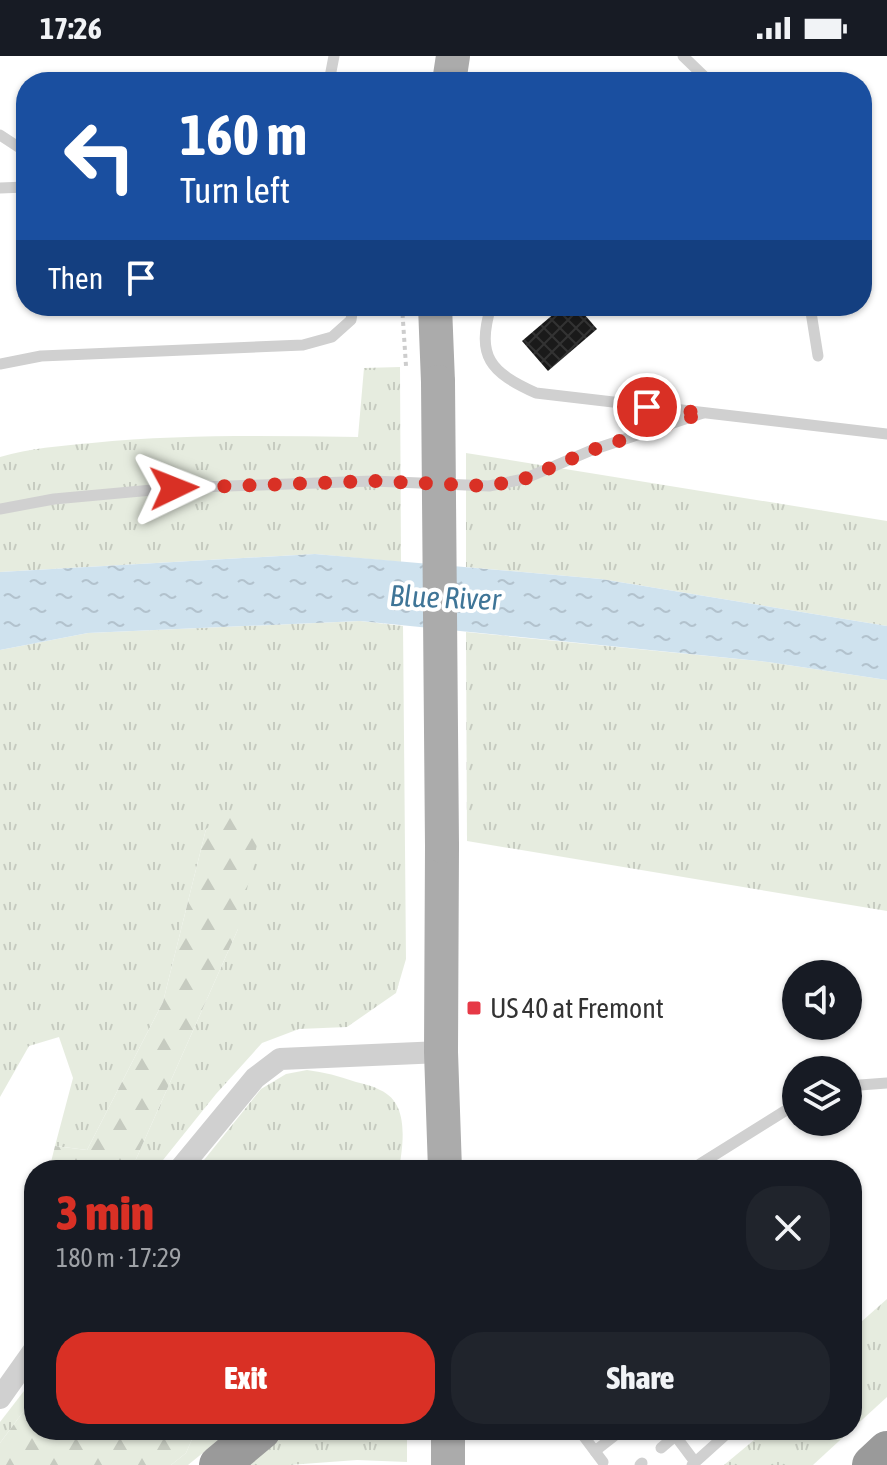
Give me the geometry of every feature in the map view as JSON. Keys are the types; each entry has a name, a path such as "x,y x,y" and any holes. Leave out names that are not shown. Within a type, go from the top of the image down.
{"highway":[{"path":"219,1465 249,1440"},
{"path":"872,1465 887,1451"}],"main road":[{"path":"435,316 442,846 441,1052 445,1160"},
{"path":"448,1440 448,1465"}],"street":[{"path":"187,1160 255,1078 280,1059 441,1052"},
{"path":"0,1398 24,1364"}],"lane":[{"path":"683,56 700,72"},
{"path":"0,364 41,356 303,345 332,337 352,316"},
{"path":"488,316 484,345 493,367 511,382 536,393 887,434"},
{"path":"812,316 818,356"},
{"path":"0,509 54,499 174,488 373,481 489,486 524,479 592,450 703,413"},
{"path":"862,1085 887,1083"},
{"path":"706,1160 782,1113"},
{"path":"587,1440 604,1464"},
{"path":"595,1451 609,1440"},
{"path":"661,1448 667,1440"},
{"path":"678,1440 693,1464 720,1440"},
{"path":"589,1465 604,1464"}],"path":[{"path":"403,316 406,366"}],"green space":[{"path":"400,367 401,562 315,554 0,572 0,457 57,446 158,438 358,437 364,368"},
{"path":"466,453 887,521 887,626 601,579 466,567"},
{"path":"360,621 403,626 406,959 396,993 347,1027 299,1029 262,1043 163,1160 136,1160 238,929 206,829 163,1002 87,1150 55,1146 73,1078 59,1037 29,1046 0,1097 0,650 88,633"},
{"path":"466,632 768,662 887,680 887,911 467,841"},
{"path":"237,807 261,827 238,929 136,1160 52,1160 55,1146 87,1150 163,1002 206,829"},
{"path":"307,1070 332,1074 368,1085 390,1096 396,1104 402,1125 400,1160 204,1160 261,1089 286,1074"},
{"path":"887,1299 887,1397 862,1420 862,1321"},
{"path":"24,1391 24,1411 0,1443 0,1422"},
{"path":"24,1411 24,1440 192,1440 186,1453 171,1465 0,1465 0,1443"},
{"path":"192,1440 219,1440 188,1465 171,1465 186,1453"},
{"path":"275,1440 407,1440 407,1462 357,1460 244,1465"},
{"path":"754,1440 840,1440 813,1465 724,1465"}],"water":[{"name":"Blue River","path":"315,554 601,579 887,626 887,680 768,662 360,621 88,633 0,650 0,572"}],"building":[{"path":"551,316 586,316 597,329 548,371 522,341"}],"place":[{"name":"US 40 at Fremont","path":"474,1008"}],"route":[{"path":"174,488 373,481 489,486 524,479 592,450 703,413 647,407"}]}
